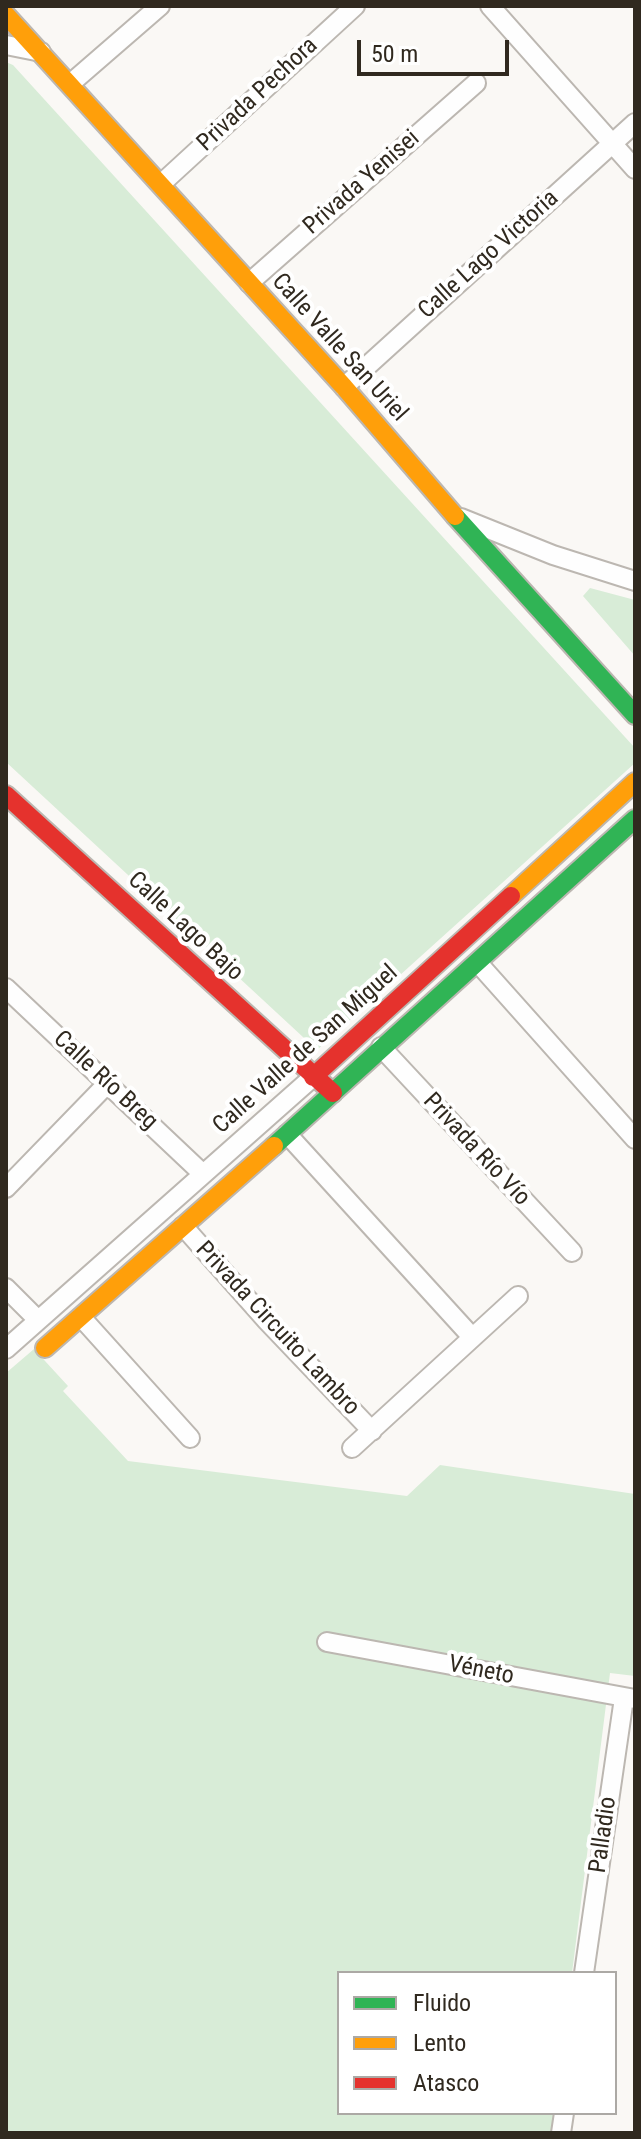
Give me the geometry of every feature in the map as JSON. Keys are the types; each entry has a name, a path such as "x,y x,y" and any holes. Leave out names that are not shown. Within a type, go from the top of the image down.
{"street":[{"path":"70,84 160,6"},
{"name":"Privada Pechora","path":"161,184 355,6"},
{"path":"490,6 635,169"},
{"name":"Calle Valle San Uriel","path":"10,15 635,715"},
{"path":"6,45 41,52"},
{"name":"Privada Yenisei","path":"249,283 476,83"},
{"name":"Calle Lago Victoria","path":"344,387 635,123"},
{"path":"454,515 553,555 635,581"},
{"name":"Calle Valle de San Miguel","path":"6,1349 313,1077 635,782"},
{"name":"Calle Lago Bajo","path":"6,795 333,1093"},
{"name":"Calle Valle de San Miguel","path":"45,1348 478,963 635,819"},
{"path":"478,963 635,1139"},
{"name":"Calle Río Breg","path":"6,989 203,1174"},
{"name":"Privada Río Vío","path":"381,1047 572,1252"},
{"path":"6,1188 107,1084"},
{"path":"287,1134 472,1337"},
{"name":"Privada Circuito Lambro","path":"183,1226 267,1321 372,1431"},
{"path":"6,1288 38,1320"},
{"name":"Privada Circuito Lambro","path":"352,1448 518,1296"},
{"path":"81,1317 190,1438"},
{"name":"Véneto","path":"327,1642 630,1699"},
{"name":"Palladio","path":"584,1971 630,1699"}],"green space":[{"path":"6,62 13,65 635,748 635,763 317,1050 6,762"},
{"path":"590,588 635,600 635,656 583,596"},
{"path":"34,1349 68,1386 63,1391 128,1461 407,1496 440,1465 635,1494 635,1676 610,1673 572,1971 337,1971 337,2115 554,2115 551,2133 6,2133 6,1373"}],"traffic: fast":[{"path":"455,516 635,715"},
{"path":"274,1146 635,819"}],"traffic: slow":[{"path":"6,15 344,387 455,516"},
{"path":"511,896 635,782"},
{"path":"45,1348 274,1146"}],"traffic: jam":[{"path":"6,795 333,1093"},
{"path":"313,1077 511,896"}]}
